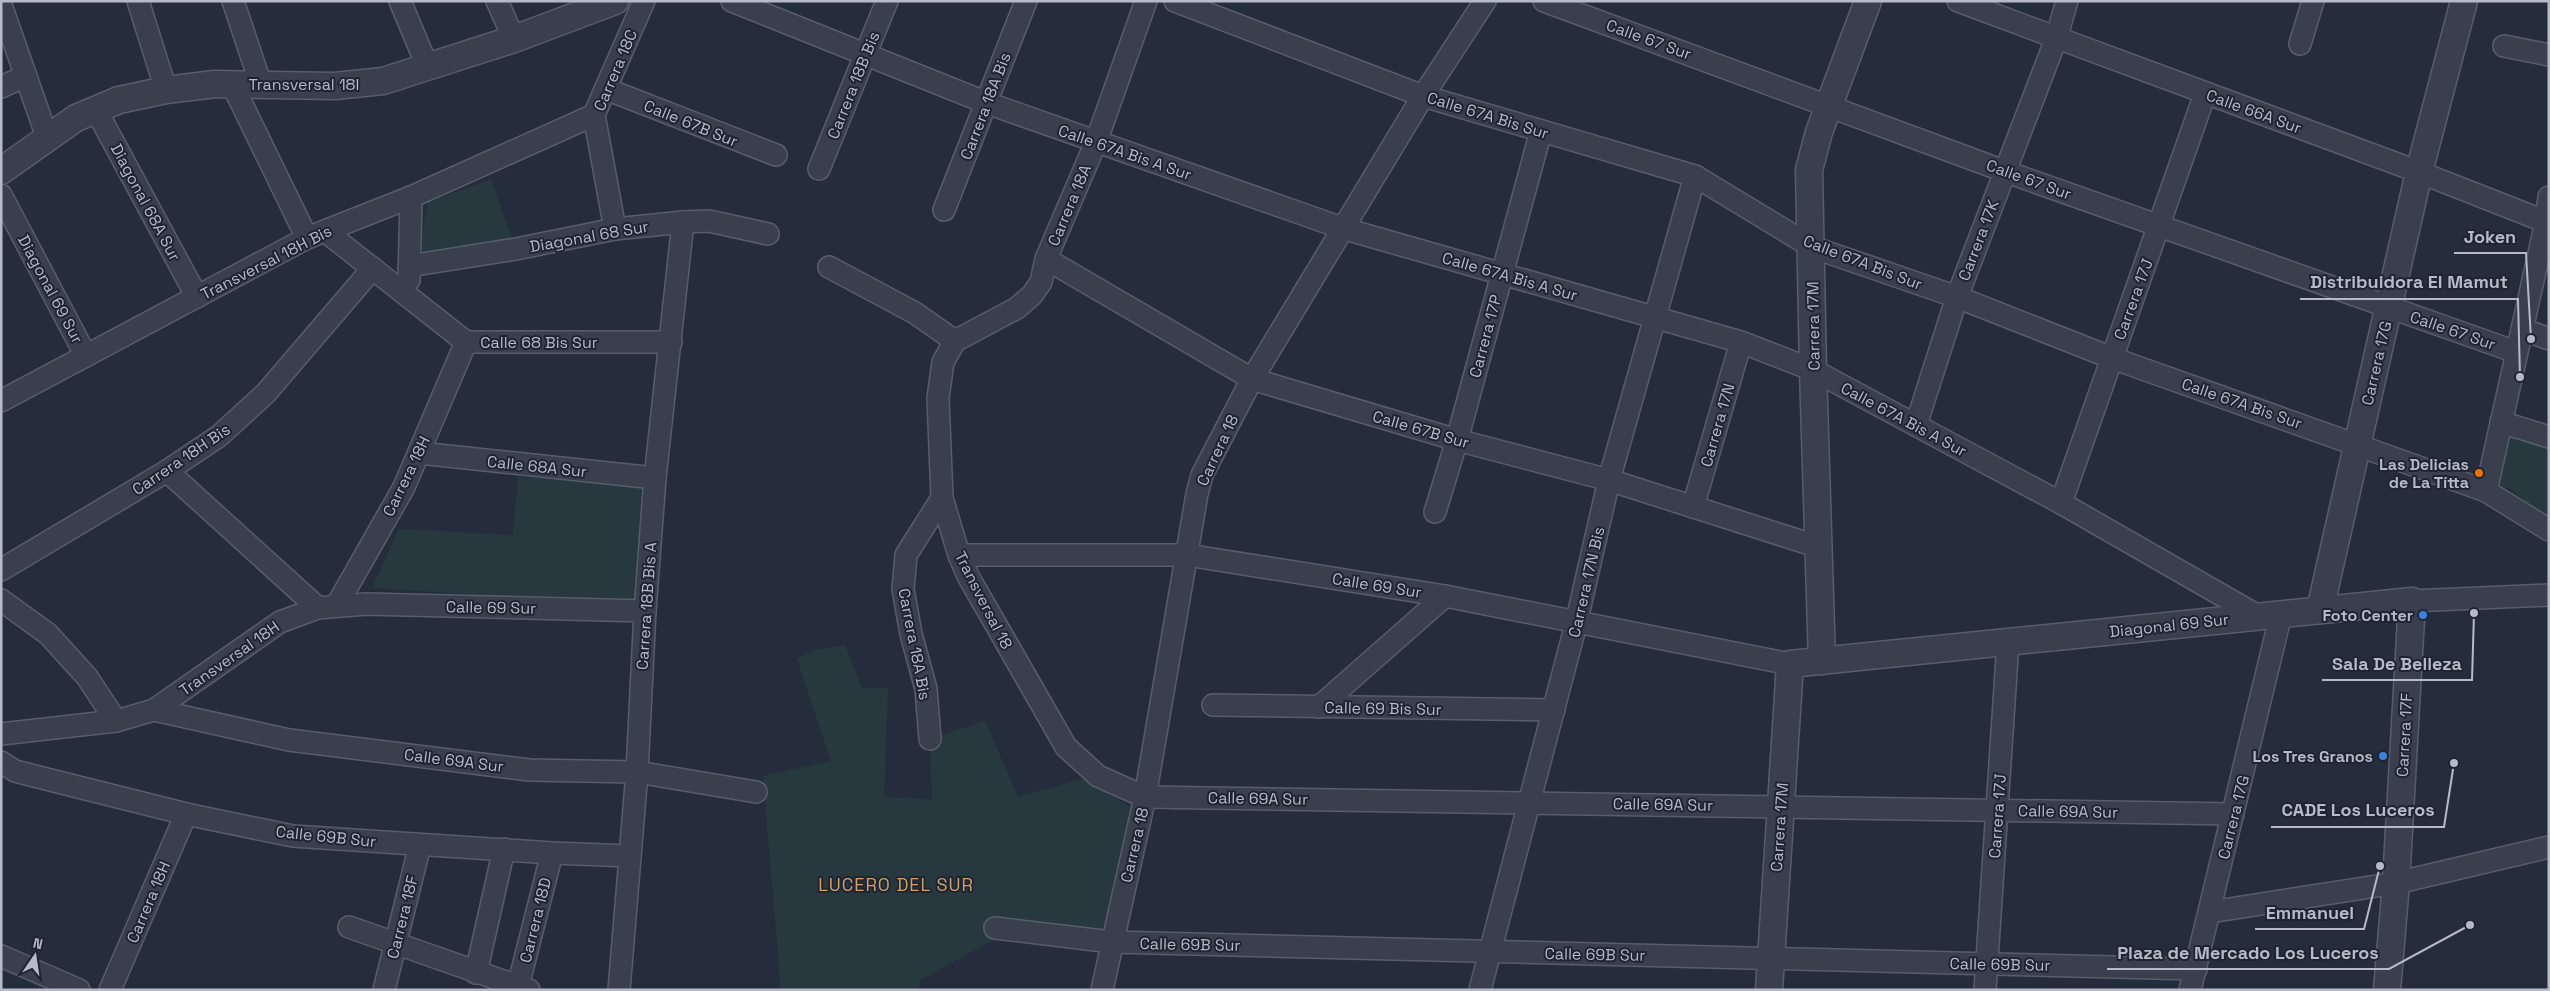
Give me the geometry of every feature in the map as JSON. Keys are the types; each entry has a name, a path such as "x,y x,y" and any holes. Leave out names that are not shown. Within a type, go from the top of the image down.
{"street":[{"path":"138,1 166,90"},
{"path":"233,1 261,85"},
{"path":"400,1 428,68"},
{"path":"497,1 514,40"},
{"name":"Transversal 18I","path":"1,171 46,137 95,108 119,100 166,90 232,84 360,85 428,68 514,40 615,1"},
{"name":"Carrera 18C","path":"615,229 594,115 644,1"},
{"name":"Calle 67A Bis A Sur","path":"732,1 987,103 1344,229 1741,342 1813,370 2270,615"},
{"name":"Carrera 18B Bis","path":"819,169 887,1"},
{"name":"Carrera 18A Bis","path":"944,210 1026,1"},
{"name":"Carrera 18A","path":"955,341 1017,308 1032,295 1041,282 1046,258 1096,142 1146,1"},
{"name":"Calle 67A Bis Sur","path":"1175,1 1423,96 1695,176 1812,247 1957,297 2112,358 2486,491 2549,530"},
{"name":"Carrera 18","path":"1102,990 1145,797 1197,494 1202,475 1252,379 1423,96 1485,1"},
{"name":"Calle 67 Sur","path":"1544,1 1829,104 2004,171 2516,352"},
{"name":"Carrera 17M","path":"1822,661 1813,370 1810,170 1812,151 1868,1"},
{"name":"Calle 66A Sur","path":"1958,1 2056,39 2419,172 2547,222"},
{"name":"Carrera 17K","path":"1916,425 1957,297 2056,39 2067,1"},
{"path":"2300,44 2313,1"},
{"name":"Carrera 17G","path":"2320,610 2419,172 2464,1"},
{"path":"1,5 46,137"},
{"path":"2504,46 2549,55"},
{"path":"1,87 26,76"},
{"path":"232,84 316,235"},
{"name":"Calle 67B Sur","path":"606,89 776,155"},
{"name":"Carrera 17J","path":"2061,503 2206,94"},
{"name":"Diagonal 68A Sur","path":"95,108 197,296"},
{"name":"Transversal 18H Bis","path":"1,401 197,296 316,235 411,197 594,115"},
{"name":"Carrera 17P","path":"1435,512 1503,274 1540,131"},
{"name":"Carrera 17N Bis","path":"1480,990 1576,624 1609,480 1695,176"},
{"name":"Diagonal 69 Sur","path":"1,195 86,356"},
{"path":"408,296 411,197"},
{"path":"2486,491 2547,222 2549,197"},
{"name":"Diagonal 68 Sur","path":"409,266 516,249 615,229 683,222 709,221 768,234"},
{"name":"Carrera 18B Bis A","path":"619,990 637,772 645,611 655,478 672,342 683,222"},
{"name":"Calle 68 Bis Sur","path":"316,235 373,268 466,342 672,342"},
{"name":"Calle 67B Sur","path":"1046,258 1252,379 1457,440 1609,480 1819,547"},
{"name":"Carrera 18H Bis","path":"1,570 200,450 243,416 287,370 373,268"},
{"path":"829,268 915,313 955,341"},
{"name":"Calle 67 Sur","path":"2522,329 2549,340"},
{"name":"Transversal 18","path":"955,341 943,362 938,398 942,498 958,555 981,602 1057,734 1077,760 1098,776"},
{"name":"Carrera 18H","path":"328,607 404,487 466,342"},
{"name":"Carrera 17N","path":"1693,507 1741,342"},
{"path":"2501,422 2549,437"},
{"name":"Calle 68A Sur","path":"419,453 655,478"},
{"path":"166,471 328,607"},
{"name":"Carrera 18A Bis","path":"930,739 926,689 911,634 903,589 906,555 942,498"},
{"name":"Calle 69 Sur","path":"958,555 1187,556 1445,596 1576,624 1790,664"},
{"name":"Diagonal 69 Sur","path":"1790,664 2412,600 2549,595"},
{"path":"1319,707 1445,596"},
{"path":"1,600 48,634 87,677 116,721"},
{"name":"Carrera 17F","path":"2387,990 2396,883 2412,600"},
{"name":"Calle 69 Sur","path":"328,607 645,611"},
{"name":"Transversal 18H","path":"154,710 280,622 328,607"},
{"name":"Carrera 17G","path":"2190,990 2233,814 2270,615"},
{"name":"Carrera 17J","path":"1985,990 2008,642"},
{"name":"Carrera 17M","path":"1769,990 1790,664"},
{"name":"Calle 69 Bis Sur","path":"1213,705 1554,710"},
{"path":"1,734 116,721 154,710"},
{"name":"Calle 69A Sur","path":"154,710 289,740 529,770 637,772 756,792"},
{"name":"Calle 69B Sur","path":"1,762 15,771 186,814 294,836 552,853 630,856"},
{"name":"Calle 69A Sur","path":"1098,776 1145,797 2233,814"},
{"name":"Carrera 18H","path":"110,990 186,814"},
{"name":"Carrera 18F","path":"384,990 420,844"},
{"path":"2210,912 2396,883 2549,847"},
{"path":"476,973 504,849"},
{"name":"Carrera 18D","path":"524,988 552,853"},
{"path":"349,927 476,973 524,988"},
{"name":"Calle 69B Sur","path":"995,928 1112,942 2196,969"},
{"path":"1,956 79,990"}],"shaded area":[{"path":"491,179 512,239 419,252 428,202"},
{"path":"2511,437 2549,449 2549,520 2509,488 2496,484"},
{"path":"518,477 643,482 633,604 372,588 399,529 513,535"},
{"path":"845,645 862,688 888,688 884,797 932,799 930,739 985,721 1018,797 1082,779 1130,807 1102,941 995,939 920,980 918,990 781,990 763,776 831,761 797,659 814,650"}],"place":[{"name":"Joken","path":"2531,339"},
{"name":"Distribuidora El Mamut","path":"2520,377"},
{"name":"Las Delicias de La Títta","path":"2479,473"},
{"name":"Sala De Belleza","path":"2474,613"},
{"name":"Foto Center","path":"2423,615"},
{"name":"Los Tres Granos","path":"2383,756"},
{"name":"CADE Los Luceros","path":"2454,763"},
{"name":"Emmanuel","path":"2380,866"},
{"name":"Plaza de Mercado Los Luceros","path":"2470,925"}],"district":[{"name":"LUCERO DEL SUR","path":"896,885"}]}
